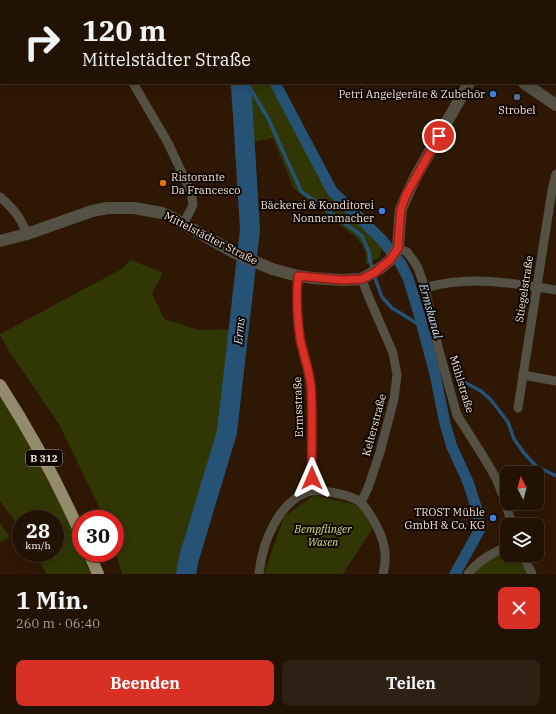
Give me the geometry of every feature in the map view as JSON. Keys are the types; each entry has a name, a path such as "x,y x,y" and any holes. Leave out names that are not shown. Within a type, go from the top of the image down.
{"highway":[{"name":"B 312","path":"0,385 40,450 72,515"},
{"path":"93,562 98,574"}],"street":[{"path":"134,84 168,144 190,192 193,205 184,223"},
{"path":"365,278 386,264 398,248 401,209 406,195 468,84"},
{"path":"528,84 556,105"},
{"name":"Stiegelstraße","path":"518,408 552,190 556,174"},
{"path":"0,197 19,216 27,234"},
{"name":"Mittelstädter Straße","path":"0,241 27,234 75,216 108,208 134,208 162,213 184,223 235,253 267,267 298,276 342,280 365,278"},
{"name":"Mühlstraße","path":"398,248 407,252 418,268 425,288 442,361 457,415 496,478 510,518"},
{"name":"Ermsstraße","path":"298,276 298,320 311,386 312,491"},
{"name":"Kelterstraße","path":"361,502 368,488 384,439 395,393 397,375 393,353 366,293 365,278"},
{"path":"425,288 466,280 556,290"},
{"path":"523,375 556,381"},
{"path":"259,574 266,541 272,526 281,513 290,504 312,491 324,491 351,497 361,502 368,510 380,532 384,545 385,566 383,574"},
{"path":"468,574 486,556 500,550"},
{"path":"526,562 532,574"}],"green space":[{"path":"230,84 271,84 328,191 382,246 380,257 366,265 365,250 357,238 294,189 273,138 236,146"},
{"path":"131,260 163,273 152,294 164,319 198,330 236,329 216,456 186,574 122,574 118,562 124,562 124,510 101,510 59,424 9,351 0,335 120,270"},
{"path":"0,396 30,446 63,510 12,510 12,517 0,501"},
{"name":"Bempflinger Wasen","path":"314,495 360,506 372,529 343,574 264,574 284,517"},
{"path":"64,512 72,530 72,562 86,562 91,574 46,574 40,562 64,562"},
{"path":"0,523 10,537 0,543"},
{"path":"500,553 500,562 522,562 528,574 474,574 478,567"}],"waterway":[{"name":"Erms","path":"186,574 189,558 227,432 250,230 241,84"},
{"path":"248,84 268,118 301,191 362,236 369,252 370,261 382,297 392,308 423,327"},
{"name":"Ermskanal","path":"276,84 332,191 382,240 401,264 408,278 435,374 445,424 452,447 468,482 477,510 480,529 455,574"},
{"path":"460,380 481,391 491,400 508,422 514,439 524,453 536,466 556,476"}],"place":[{"name":"Petri Angelgeräte & Zubehör","path":"493,94"},
{"name":"Strobel","path":"517,97"},
{"name":"Ristorante Da Francesco","path":"163,183"},
{"name":"Bäckerei & Konditorei Nonnenmacher","path":"382,211"},
{"name":"TROST Mühle GmbH & Co. KG","path":"493,518"}],"route":[{"path":"312,478 311,386 300,337 297,304 298,276 342,280 362,279 374,273 390,260 398,248 401,209 406,195 439,136"}]}
